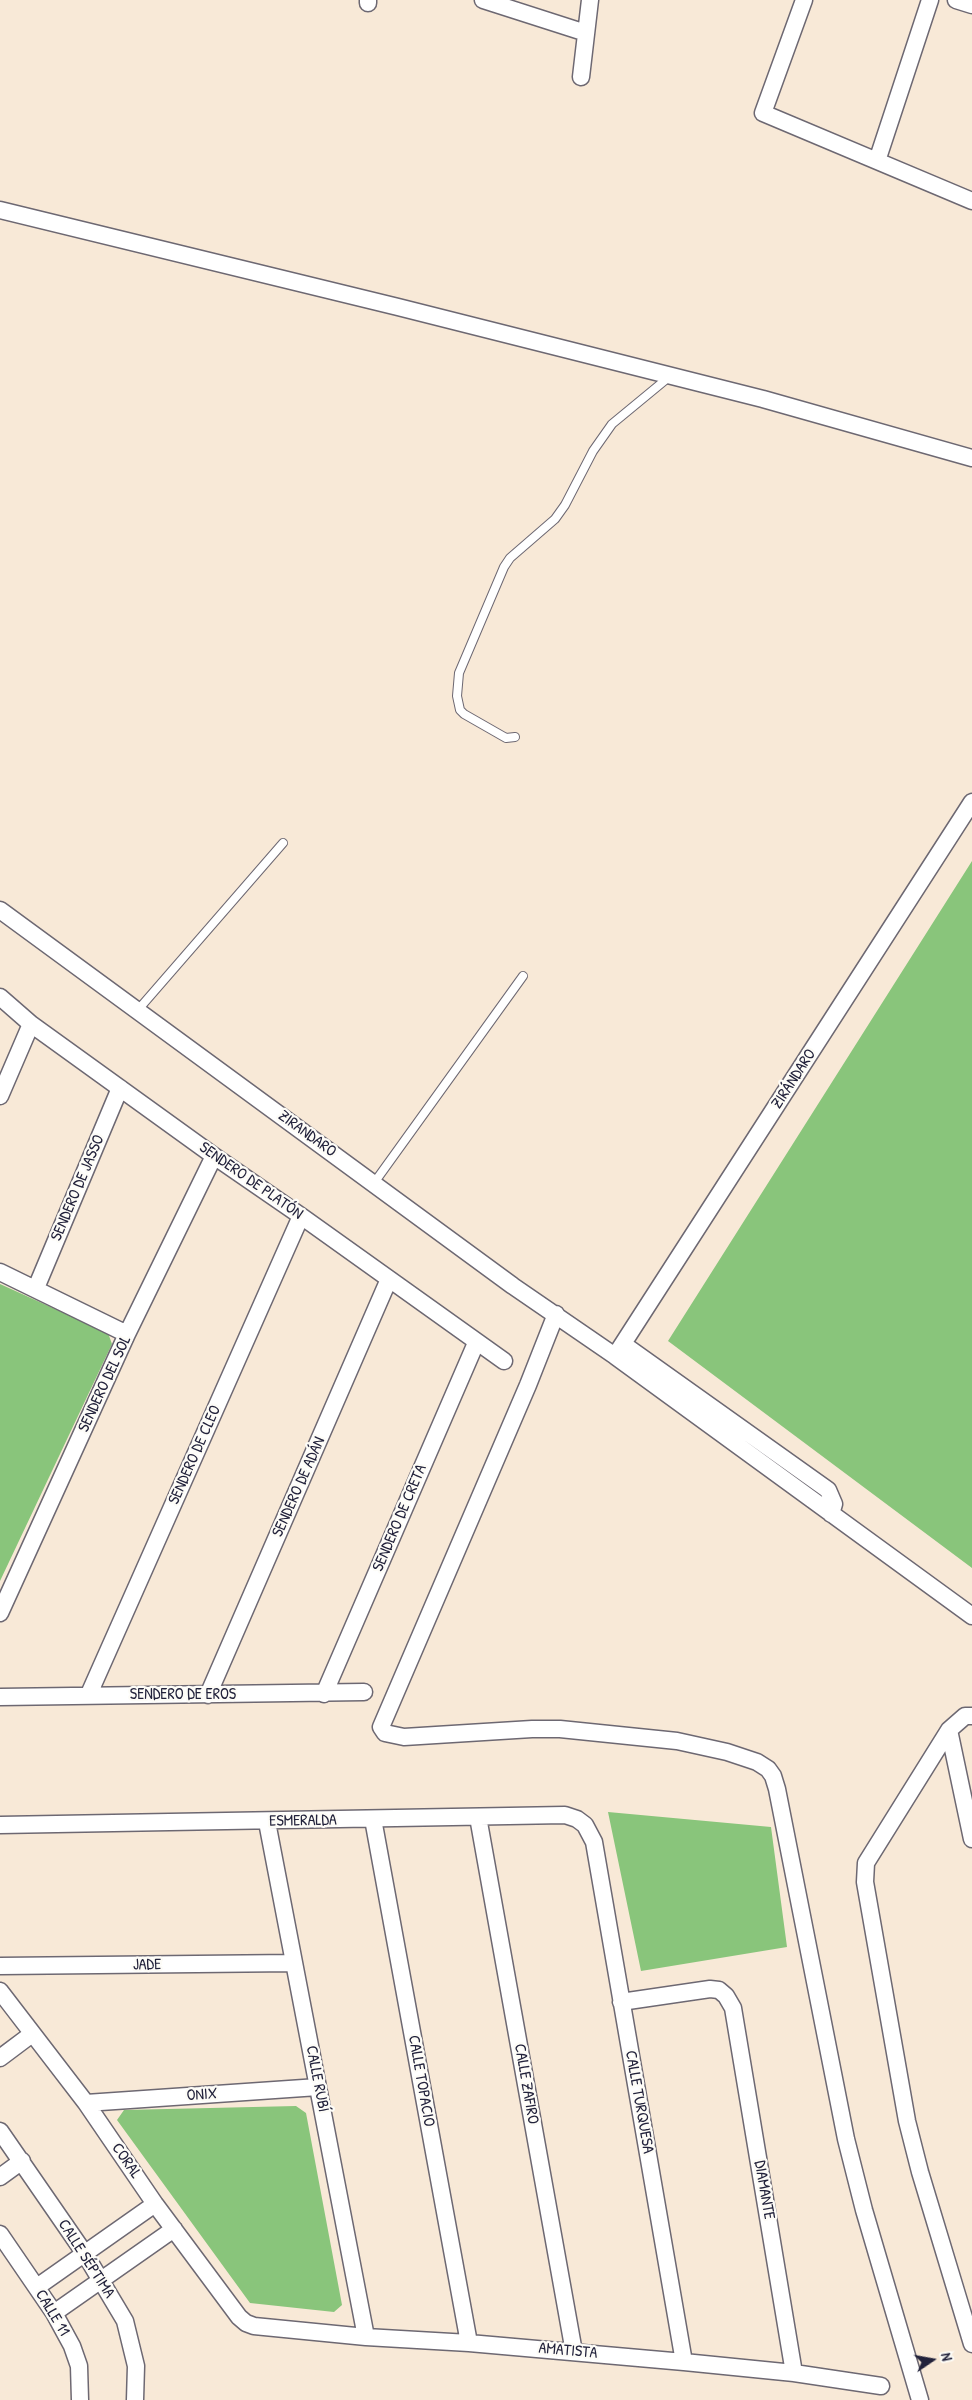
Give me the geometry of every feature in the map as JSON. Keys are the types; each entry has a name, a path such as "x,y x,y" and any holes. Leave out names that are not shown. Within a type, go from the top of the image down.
{"street":[{"path":"483,0 586,33"},
{"path":"581,77 590,0"},
{"path":"804,0 763,113 972,201"},
{"path":"877,161 930,0"},
{"path":"956,0 972,5"},
{"path":"0,210 246,269 763,398 972,458"},
{"name":"ZIRÁNDARO","path":"619,1350 972,802"},
{"name":"ZIRANDARO","path":"0,910 513,1286 556,1314 619,1350 828,1490 834,1504 831,1514 972,1616"},
{"name":"SENDERO DE PLATÓN","path":"0,997 31,1024 476,1343 504,1361"},
{"path":"0,1096 31,1024"},
{"name":"SENDERO DE JASSO","path":"36,1288 120,1088"},
{"name":"SENDERO DEL SOL","path":"0,1613 127,1334 214,1156"},
{"name":"SENDERO DE CLEO","path":"89,1694 301,1216"},
{"path":"0,1272 127,1334"},
{"name":"SENDERO DE ADÁN","path":"208,1695 389,1280"},
{"path":"556,1314 524,1394 381,1727 385,1733 404,1737 560,1729 677,1741 727,1752 757,1762 773,1776 846,2139 864,2210 920,2400"},
{"name":"SENDERO DE CRETA","path":"324,1694 476,1343"},
{"name":"SENDERO DE EROS","path":"0,1697 89,1694 208,1695 364,1692"},
{"path":"972,1716 965,1716 949,1730 866,1863 865,1882 907,2120 920,2172 966,2306 972,2344"},
{"path":"949,1730 972,1839"},
{"name":"ESMERALDA","path":"0,1825 267,1822 565,1815 577,1819 585,1825 594,1842"},
{"name":"CALLE ZAFIRO","path":"478,1817 574,2352"},
{"name":"CALLE TOPACIO","path":"373,1819 469,2343"},
{"name":"CALLE RUBÍ","path":"267,1822 366,2337"},
{"name":"CALLE TURQUESA","path":"594,1842 684,2362"},
{"name":"JADE","path":"0,1966 294,1963"},
{"name":"DIAMANTE","path":"621,2002 710,1989 719,1990 726,1996 733,2008 794,2373"},
{"name":"CORAL","path":"0,1991 86,2104 239,2317 246,2323 254,2326"},
{"path":"0,2058 32,2034"},
{"name":"ONIX","path":"86,2104 318,2087"},
{"name":"CALLE SÉPTIMA","path":"0,2131 84,2254 125,2321 136,2366 135,2400"},
{"path":"0,2177 22,2161"},
{"path":"37,2287 156,2204"},
{"path":"54,2313 174,2228"},
{"name":"CALLE 11","path":"0,2234 54,2313 72,2346 79,2366 80,2400"},
{"name":"AMATISTA","path":"254,2326 366,2337 469,2343 684,2362 794,2373 881,2386"}],"lane":[{"path":"515,737 506,738 464,714 460,710 456,696 459,673 504,568 510,558 555,519 565,505 593,451 612,424 671,375"},
{"path":"137,1011 283,843"},
{"path":"374,1183 523,976"}],"green space":[{"path":"972,861 972,1568 668,1341"},
{"path":"0,1284 108,1333 112,1344 0,1581"},
{"path":"608,1812 771,1827 787,1947 641,1971"},
{"path":"296,2106 306,2113 342,2305 334,2312 250,2303 117,2120 124,2110"}]}
